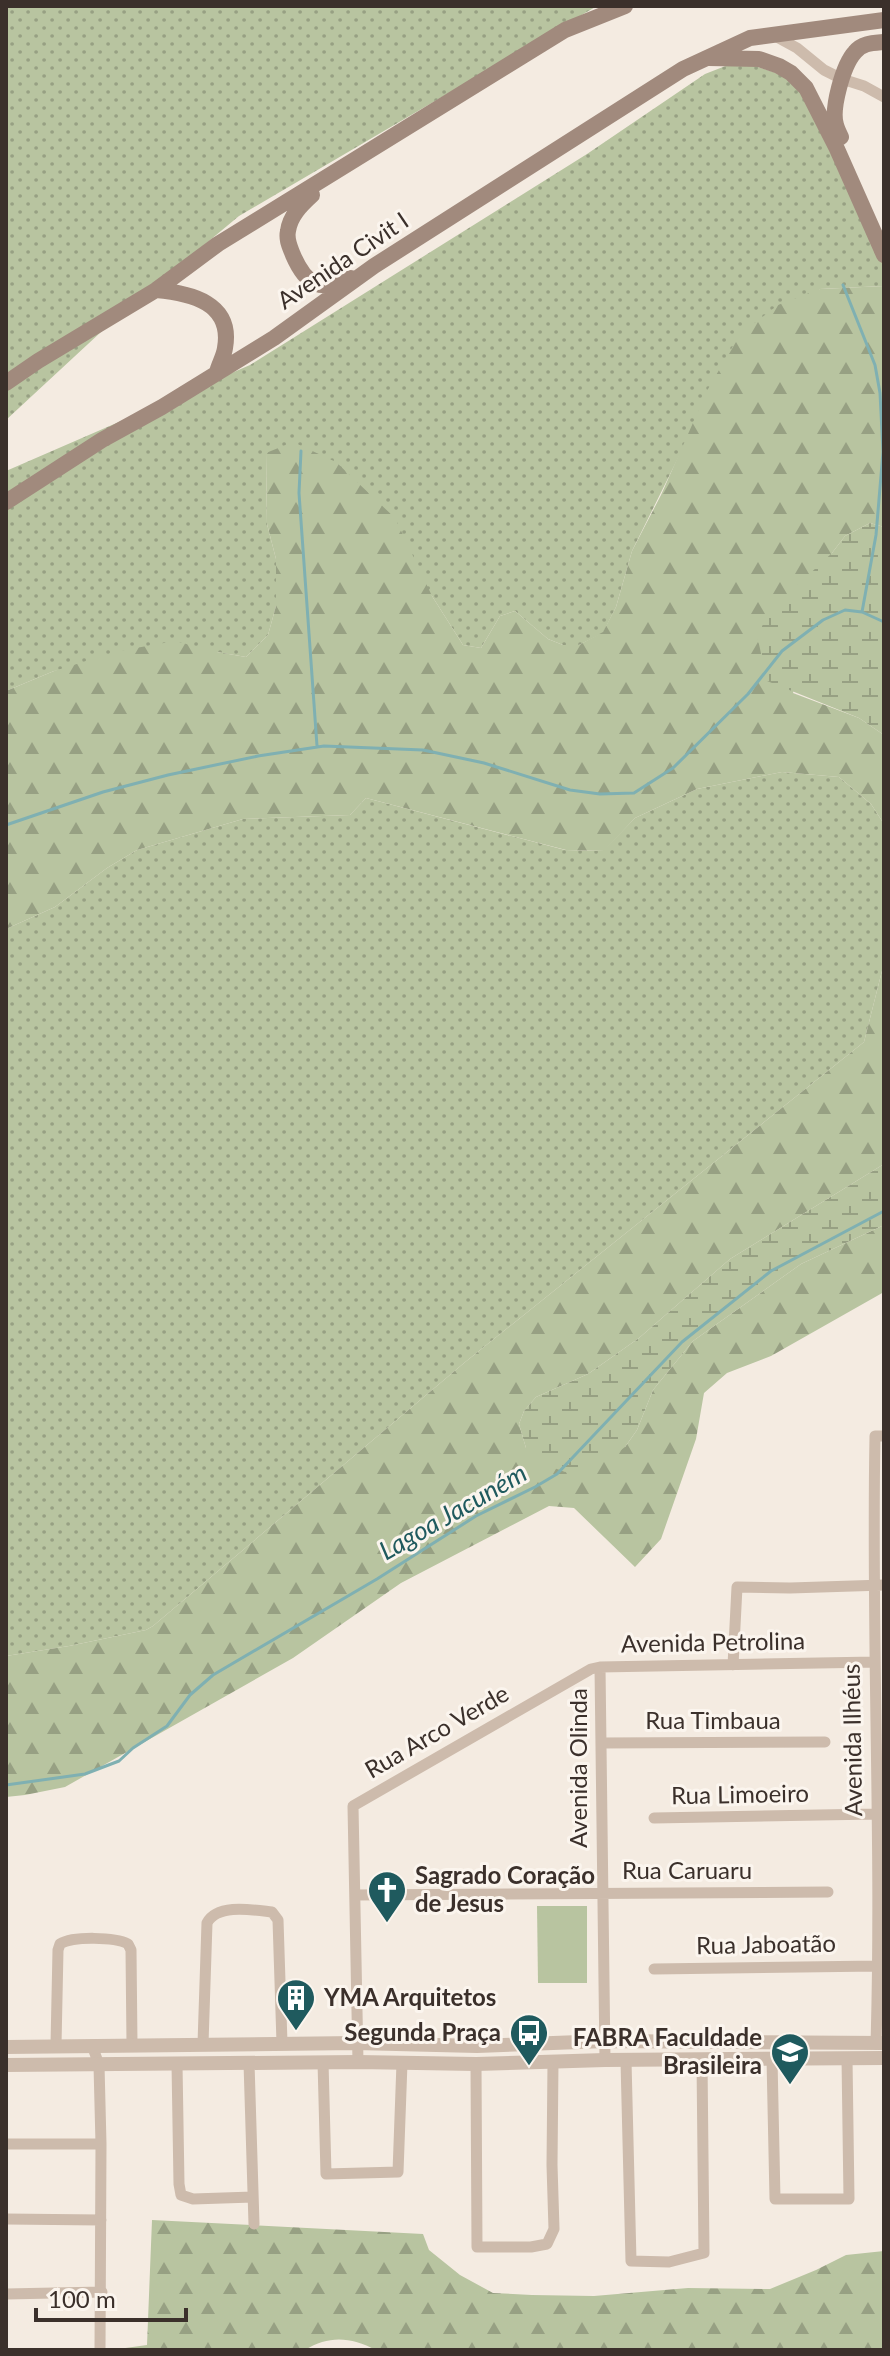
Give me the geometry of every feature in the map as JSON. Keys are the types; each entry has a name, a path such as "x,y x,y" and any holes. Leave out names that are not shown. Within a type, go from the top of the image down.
{"main road":[{"path":"6,383 156,290 218,244 565,30 625,6"},
{"name":"Avenida Civit I","path":"6,502 102,440 274,338 374,266 659,84 750,38 884,20"},
{"path":"884,42 866,44 855,51 842,79 835,108 835,123 884,229"},
{"path":"707,58 759,59 791,73 806,88 884,255"},
{"path":"338,171 297,209 288,229 288,243 302,276 319,285 343,282 374,266"},
{"path":"156,290 176,292 215,307 225,325 225,347 217,372"}],"street":[{"path":"565,30 606,6"},
{"path":"775,35 824,70 884,97"},
{"name":"Avenida Ilhéus","path":"880,1436 875,1662 880,1740 876,1814 881,1892 878,1966 880,2044"},
{"path":"733,1665 737,1587 878,1584"},
{"name":"Avenida Petrolina","path":"600,1667 875,1662"},
{"name":"Avenida Olinda","path":"600,1667 605,2060"},
{"name":"Rua Arco Verde","path":"358,2062 353,1806 591,1669 600,1667"},
{"name":"Rua Timbaua","path":"601,1743 825,1742"},
{"name":"Rua Limoeiro","path":"654,1818 876,1814"},
{"name":"Rua Caruaru","path":"355,1895 828,1892"},
{"path":"203,2044 207,1923 214,1914 239,1909 272,1912 278,1920 282,2043"},
{"path":"56,2045 59,1946 70,1939 118,1940 130,1946 132,2044"},
{"name":"Rua Jaboatão","path":"654,1969 878,1966"},
{"path":"6,2047 282,2043 477,2046 605,2041 880,2044"},
{"path":"92,2045 99,2065 100,2350"},
{"path":"772,2059 775,2199 849,2199 847,2058"},
{"path":"6,2065 476,2064 884,2058"},
{"path":"626,2061 631,2261 669,2262 704,2253 702,2061"},
{"path":"323,2062 326,2174 398,2172 402,2063"},
{"path":"476,2064 477,2247 512,2247 547,2244 554,2229 553,2062"},
{"path":"249,2063 254,2224"},
{"path":"177,2064 181,2195 193,2199 253,2197"},
{"path":"6,2144 101,2144"},
{"path":"6,2219 101,2220"},
{"path":"6,2294 102,2292"}],"green space":[{"path":"6,6 597,6 239,216 115,319 6,420"},
{"path":"746,63 794,79 884,267 884,286 820,289 684,446 632,551 616,607 603,633 579,645 563,645 548,639 515,611 500,616 481,648 463,645 432,596 266,453 267,524 276,559 276,606 268,635 246,657 217,652 54,671 6,691 6,471 250,365 587,154 705,74 728,65"},
{"path":"884,286 884,527 870,523 845,536 832,553 793,693 859,718 884,735 884,824 871,804 839,777 782,772 697,789 635,818 604,851 566,850 366,798 350,815 243,819 137,850 55,907 6,929 6,691 54,671 119,651 175,641 246,657 268,635 276,606 276,559 267,524 266,453 293,442 336,462 395,518 432,596 463,645 481,648 500,616 515,611 548,639 563,645 579,645 603,632 616,607 632,551 661,495 708,389 740,334 778,305 820,289"},
{"path":"870,523 884,527 884,735 859,718 767,681 757,635 772,609 832,553 845,536"},
{"path":"782,772 839,777 871,804 884,824 884,963 864,1042 464,1363 153,1626 69,1646 6,1656 6,929 55,907 137,850 243,819 350,815 366,798 565,850 603,851 635,818 697,789"},
{"path":"884,963 884,1164 730,1259 639,1338 588,1374 536,1397 524,1411 519,1424 526,1448 625,1447 637,1430 653,1390 693,1341 801,1264 884,1225 884,1292 771,1356 727,1373 704,1393 696,1439 661,1539 635,1567 574,1508 549,1506 401,1583 293,1658 65,1787 6,1797 6,1656 69,1646 153,1626 464,1363 864,1042"},
{"path":"884,1164 884,1225 801,1264 693,1341 653,1390 637,1430 625,1447 585,1468 565,1472 538,1462 526,1448 519,1424 524,1411 536,1397 588,1374 639,1338 730,1259"},
{"path":"537,1906 587,1906 587,1983 538,1983"},
{"path":"152,2220 423,2234 429,2250 460,2275 493,2293 532,2295 594,2296 688,2288 770,2289 846,2255 884,2251 884,2350 376,2350 349,2340 331,2340 305,2350 111,2350 147,2345"}],"waterway":[{"path":"843,285 875,365 880,393 883,452 876,535 862,612"},
{"path":"301,451 299,493 317,746"},
{"path":"6,825 103,792 168,775 324,746 423,750 484,763 570,790 600,794 634,793 673,768 748,694 782,651 823,620 845,610 862,612 884,622"},
{"name":"Lagoa Jacuném","path":"6,1785 85,1774 119,1761 167,1726 190,1695 213,1675 377,1579 476,1516 557,1474 682,1342 771,1271 884,1211"}],"place":[{"name":"Sagrado Coração de Jesus","path":"387,1924"},
{"name":"YMA Arquitetos","path":"296,2032"},
{"name":"Segunda Praça","path":"529,2067"},
{"name":"FABRA Faculdade Brasileira","path":"790,2086"}]}
